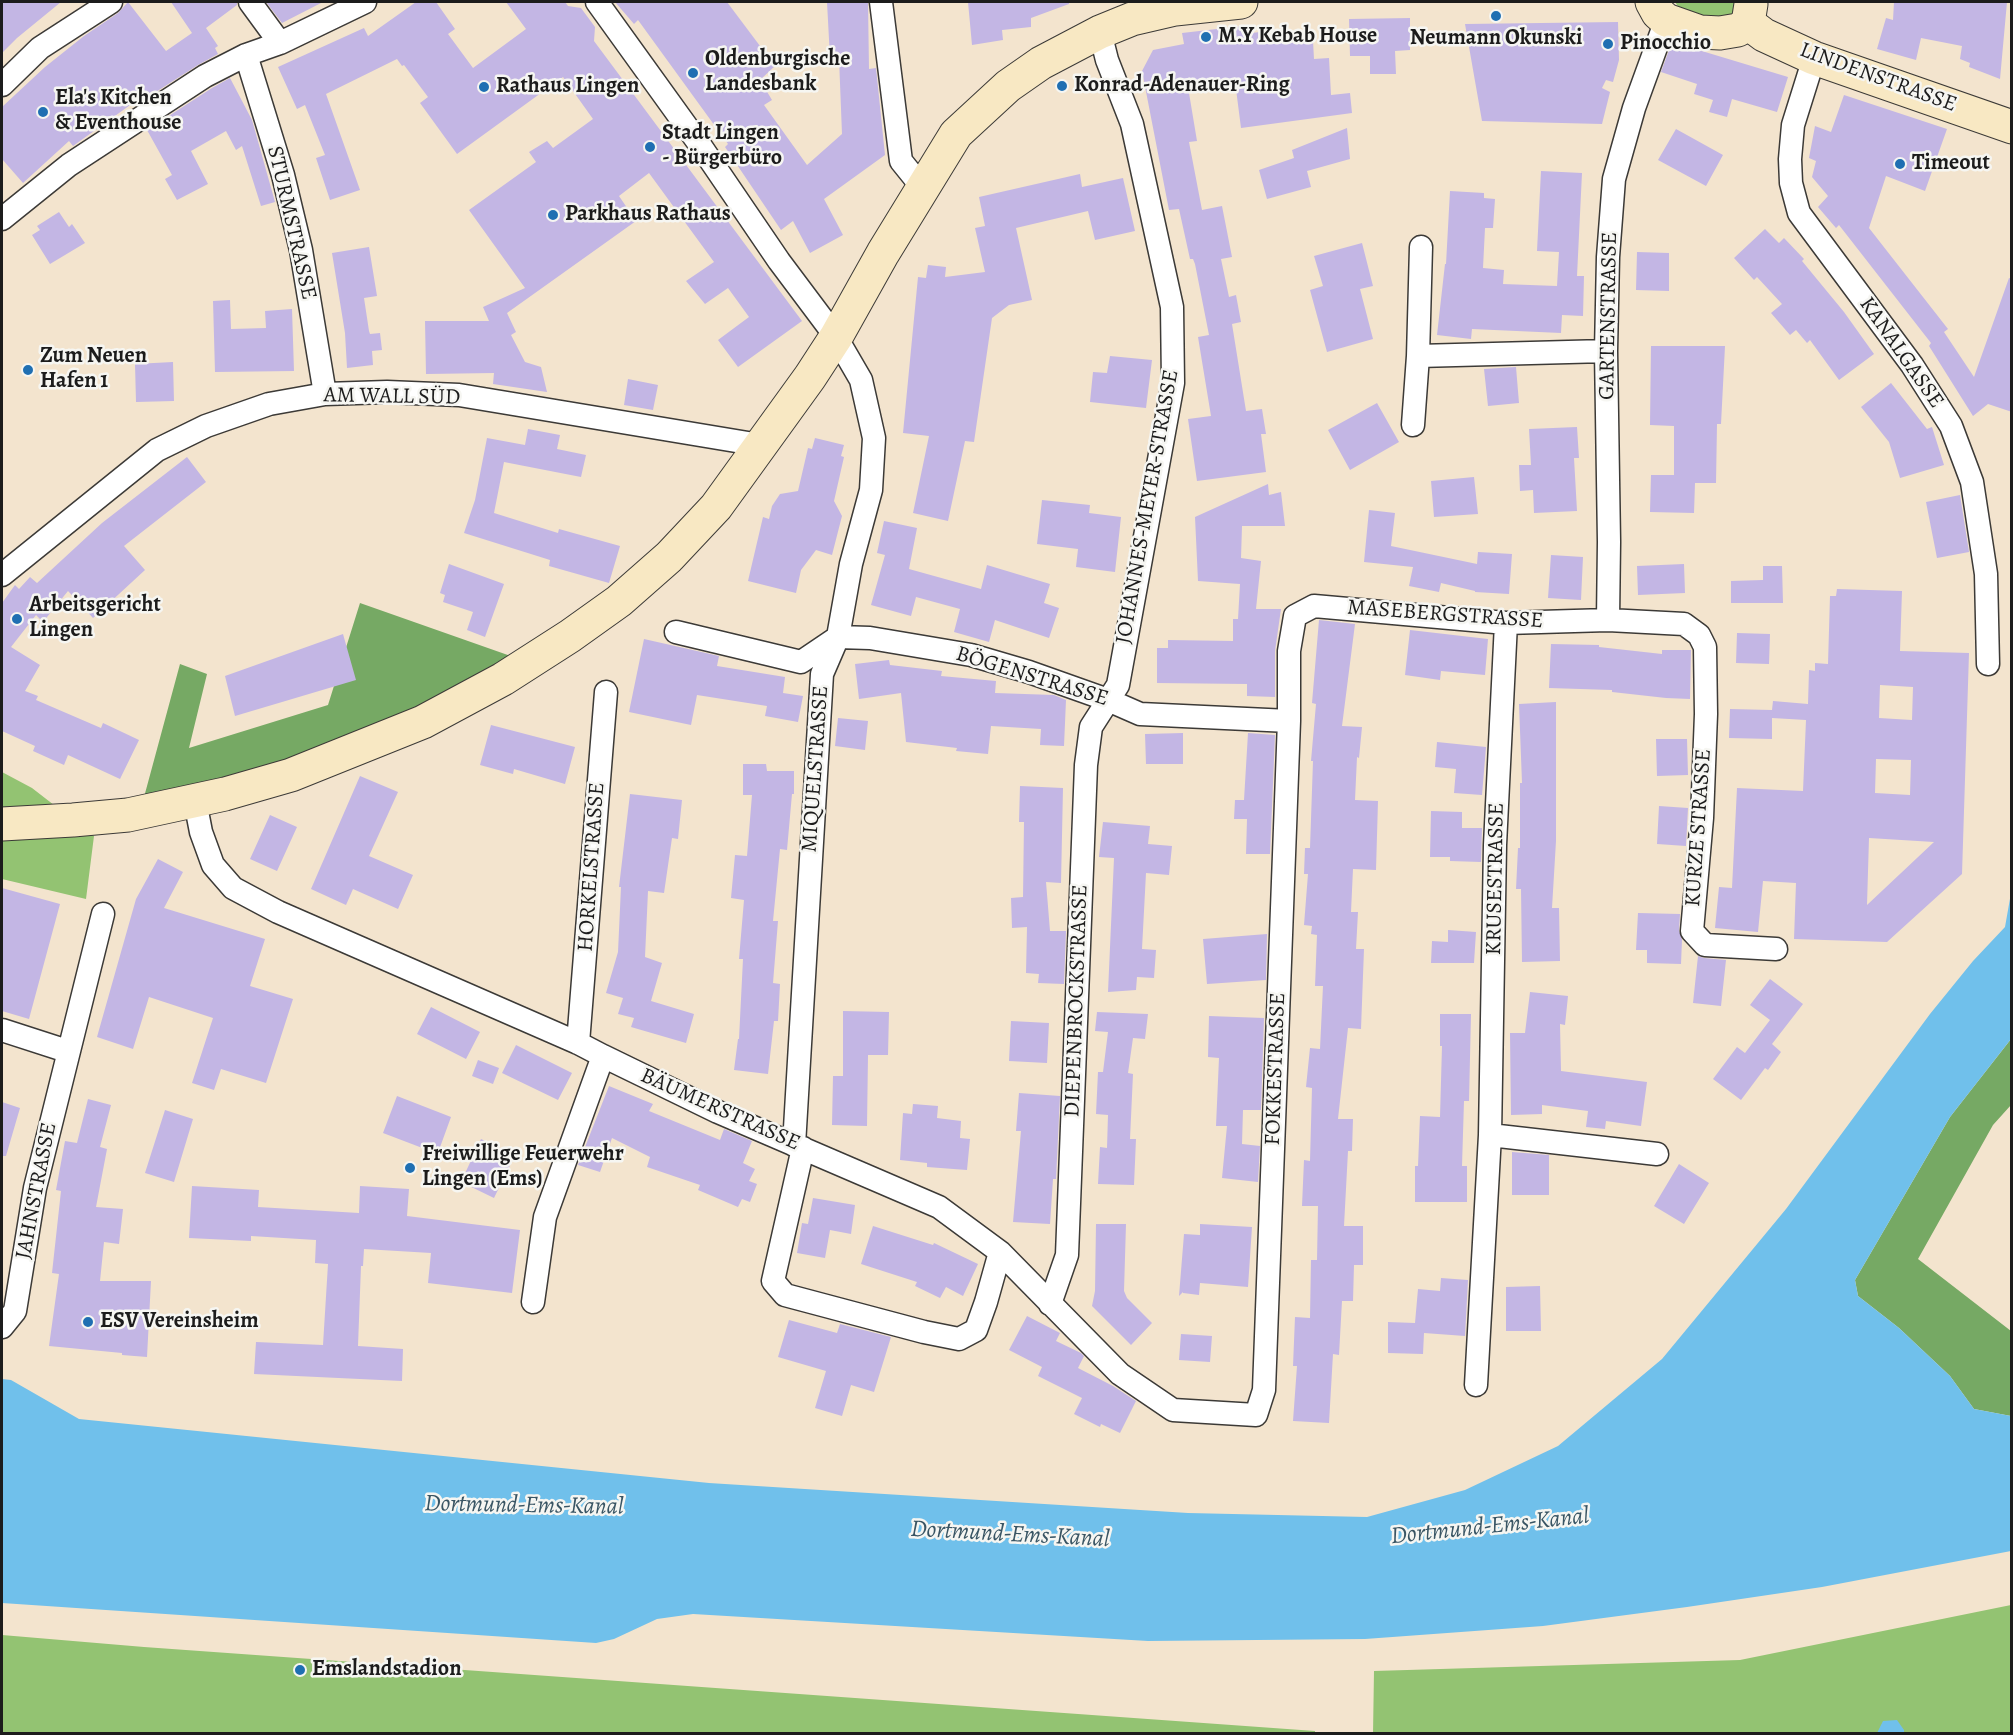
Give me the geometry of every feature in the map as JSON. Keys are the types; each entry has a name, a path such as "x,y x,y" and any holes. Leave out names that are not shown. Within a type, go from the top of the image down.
{"main road":[{"path":"2,824 128,815 195,801 291,775 423,722 503,679 619,601 669,557 716,507 810,377 836,337 956,134 1008,86 1041,63 1100,32 1132,19 1175,9 1241,2"},
{"path":"1659,11 1700,32 1720,33 1738,30 1749,12"},
{"name":"LINDENSTRASSE","path":"1749,12 1764,35 1814,58 2012,127"}],"street":[{"path":"2,85 40,48 111,2"},
{"path":"249,2 280,43"},
{"path":"2,219 69,165 205,76 364,2"},
{"name":"MIQUELSTRASSE","path":"597,2 700,145 779,261 836,337 861,380 874,438 871,490 851,564 838,638 822,674 798,1146 772,1281 785,1295 959,1339 976,1330 1000,1252"},
{"path":"881,2 901,161 922,188"},
{"name":"GARTENSTRASSE","path":"1608,620 1606,351 1608,256 1614,179 1659,11"},
{"name":"JOHANNES-MEYER-STRASSE","path":"1100,32 1107,60 1132,124 1172,307 1173,382 1118,685 1108,700"},
{"name":"STURMSTRASSE","path":"246,55 283,175 296,229 325,394"},
{"name":"KANALGASSE","path":"1814,58 1793,125 1790,159 1791,183 1799,213 1912,365 1952,426 1972,482 1986,574 1988,664"},
{"path":"1413,425 1418,356 1421,247"},
{"path":"1418,356 1606,351"},
{"name":"AM WALL SÜD","path":"2,575 157,450 206,426 269,404 325,394 387,392 459,395 760,445"},
{"name":"MASEBERGSTRASSE","path":"1289,721 1289,651 1295,616 1314,606 1506,623 1608,620 1684,624 1699,635"},
{"name":"KRUSESTRASSE","path":"1476,1385 1491,1135 1495,845 1506,623"},
{"path":"676,632 801,662 838,638"},
{"name":"KURZE STRASSE","path":"1699,635 1706,647 1706,714 1702,818 1692,931 1705,945 1776,949"},
{"name":"BÖGENSTRASSE","path":"838,638 870,638 971,655 1029,672 1140,714 1289,721"},
{"name":"HORKELSTRASSE","path":"578,1043 606,692"},
{"name":"DIEPENBROCKSTRASSE","path":"1050,1304 1067,1255 1086,765 1090,727 1108,700"},
{"name":"FOKKESTRASSE","path":"1256,1415 1264,1390 1289,721"},
{"name":"BÄUMERSTRASSE","path":"195,801 201,832 213,865 233,888 278,912 578,1043 798,1146 939,1207 1000,1252 1120,1374 1173,1410 1256,1415"},
{"name":"JAHNSTRASSE","path":"2,1327 15,1311 35,1188 67,1051 103,914"},
{"path":"2,1030 67,1051"},
{"path":"533,1302 545,1217 603,1056"},
{"path":"1491,1135 1657,1154"}],"green space":[{"path":"1675,2 1734,2 1735,11 1727,19 1714,20 1679,8"},
{"path":"360,603 522,660 423,722 140,812 180,664 207,674 189,748 328,705"},
{"path":"2,772 32,788 94,836 86,899 2,879"},
{"path":"2011,1039 2011,1105 1993,1125 1918,1259 2011,1331 2011,1416 1974,1409 1950,1376 1899,1328 1858,1296 1855,1280 1950,1117"},
{"path":"2011,1605 2011,1733 1373,1734 1374,1671 1740,1660"},
{"name":"Emslandstadion","path":"2,1635 1315,1731 1315,1734 2,1733"}],"water":[{"name":"Dortmund-Ems-Kanal","path":"2011,893 2011,1039 1950,1117 1855,1280 1858,1296 1899,1328 1950,1376 1974,1409 2011,1416 2011,1551 1822,1587 1687,1607 1543,1626 1365,1639 1148,1641 693,1614 657,1619 614,1639 596,1643 2,1603 2,1379 11,1380 79,1419 709,1483 1188,1513 1367,1517 1465,1490 1558,1446 1662,1359 1786,1209 1930,1014 1973,961 2005,927"},
{"path":"1897,1720 1904,1733 1877,1733 1883,1721"}],"building":[{"path":"2,2 61,2 2,53"},
{"path":"128,2 166,51 192,33 171,2 237,2 237,5 206,28 218,46 215,48 218,54 134,106 133,103 73,146 69,141 23,183 2,159 2,107 45,67 118,13"},
{"path":"266,2 323,2 282,23"},
{"path":"416,2 436,2 455,29 448,34 473,68 526,29 506,2 565,2 568,6 581,8 595,27 594,41 802,321 738,367 718,340 749,317 728,288 705,304 686,281 714,262 649,173 619,196 636,221 507,313 516,332 511,335 525,362 541,367 547,392 493,384 494,373 426,374 425,321 489,321 483,307 525,288 469,210 536,162 529,152 547,141 553,148 593,119 563,77 457,154 420,103 428,97 397,59 326,94 360,190 330,200 316,158 325,155 305,105 297,109 278,67 364,28 368,36"},
{"path":"615,2 727,2 775,66 760,80 772,100 764,105 807,165 842,134 839,58 830,58 827,2 868,2 869,69 876,68 885,155 824,199 843,235 810,253 793,221 781,230 725,147 728,144 638,20 634,24"},
{"path":"968,2 1069,2 1069,4 1031,18 1031,27 1002,30 1003,40 972,45"},
{"path":"1894,2 2007,2 2000,79 1969,67 1970,63 1960,59 1962,46 1921,38 1916,60 1877,49 1886,18 1893,20"},
{"path":"1410,18 1410,50 1395,51 1396,74 1370,74 1370,56 1350,56 1349,19"},
{"path":"1618,22 1619,60 1613,82 1606,80 1602,88 1610,92 1602,124 1482,121 1465,24"},
{"path":"1243,26 1243,34 1260,32 1262,44 1313,41 1314,59 1329,58 1331,95 1350,93 1352,113 1241,128 1236,89 1189,93 1197,141 1189,142 1202,210 1222,206 1232,257 1221,259 1229,297 1236,295 1241,322 1232,324 1246,411 1262,409 1266,434 1261,434 1266,472 1197,481 1188,419 1211,416 1198,337 1209,335 1195,264 1193,259 1190,259 1179,209 1169,210 1142,71 1153,50 1184,44 1182,33"},
{"path":"1672,42 1788,77 1777,112 1732,99 1727,117 1709,112 1713,100 1694,94 1697,84 1661,72"},
{"path":"230,78 252,120 275,202 261,206 242,146 236,150 226,131 191,151 208,184 177,200 165,179 172,175 147,130"},
{"path":"1844,95 1947,129 1925,191 1886,176 1869,228 1948,329 1944,332 1974,377 2009,278 2012,279 2012,412 1988,404 1973,416 1929,346 1931,343 1839,225 1836,228 1818,207 1828,196 1812,177 1816,161 1809,158 1815,126 1831,132"},
{"path":"1347,128 1350,159 1307,171 1311,187 1267,199 1259,170 1294,158 1292,150"},
{"path":"1676,129 1723,155 1706,186 1658,160"},
{"path":"1541,171 1582,173 1577,276 1584,276 1583,316 1562,315 1561,333 1472,329 1471,339 1437,335 1446,264 1450,191 1484,193 1484,198 1495,199 1493,228 1485,228 1483,268 1504,270 1503,284 1557,286 1559,252 1537,251"},
{"path":"1080,174 1082,187 1123,178 1135,231 1095,240 1088,211 1016,228 1032,300 1009,305 992,318 974,442 965,441 948,521 913,513 929,436 903,433 918,277 926,278 928,265 946,267 945,277 985,272 975,228 985,226 979,197"},
{"path":"59,212 69,227 72,224 85,243 50,264 32,235 40,230 37,226"},
{"path":"1765,229 1779,243 1784,238 1804,259 1802,261 1844,312 1874,354 1839,380 1810,340 1807,343 1796,330 1790,335 1771,313 1782,304 1757,277 1754,280 1734,258"},
{"path":"1362,243 1373,286 1360,289 1373,339 1327,352 1310,290 1323,286 1314,256"},
{"path":"369,247 377,296 364,298 370,334 380,333 382,350 372,351 373,365 347,368 345,333 332,253"},
{"path":"1637,252 1669,253 1669,291 1636,290"},
{"path":"230,300 231,329 266,328 265,311 292,309 294,371 215,372 213,301"},
{"path":"1651,346 1725,346 1721,424 1717,424 1716,483 1695,483 1694,513 1650,512 1651,475 1674,475 1674,426 1650,425"},
{"path":"1110,356 1152,360 1146,408 1090,402 1093,372 1107,373"},
{"path":"173,362 174,401 136,402 135,364"},
{"path":"1516,367 1519,403 1488,406 1484,369"},
{"path":"628,379 658,385 653,410 624,405"},
{"path":"1891,383 1927,429 1932,427 1944,465 1900,478 1889,442 1861,407"},
{"path":"1377,403 1399,442 1350,470 1328,430"},
{"path":"1577,427 1579,458 1574,458 1577,511 1534,513 1533,490 1520,491 1519,465 1531,465 1529,429"},
{"path":"528,429 560,435 557,449 586,455 581,477 504,462 494,513 558,533 559,529 620,546 609,583 549,566 550,560 464,533 475,500 487,438 525,445"},
{"path":"815,438 844,445 841,456 844,457 834,501 842,516 832,555 816,550 801,570 796,593 748,581 763,517 769,519 772,506 780,494 798,491 808,448 812,449"},
{"path":"187,457 206,482 124,546 145,570 93,618 68,591 43,622 36,615 11,647 40,665 25,691 38,696 36,700 101,728 103,723 139,740 120,779 68,755 64,765 33,751 35,746 2,731 2,603 15,585 19,589 30,577 37,583 102,523"},
{"path":"1474,477 1478,514 1434,517 1431,481"},
{"path":"1268,484 1269,495 1281,492 1285,526 1242,526 1241,558 1261,561 1256,609 1281,609 1275,651 1275,697 1247,696 1247,684 1157,683 1157,648 1168,648 1168,640 1233,641 1233,619 1238,619 1240,584 1198,581 1195,517"},
{"path":"1960,495 1969,552 1937,558 1926,502"},
{"path":"1042,500 1090,505 1089,513 1121,517 1115,572 1076,567 1078,549 1037,544"},
{"path":"1369,510 1395,513 1391,546 1477,564 1478,552 1512,554 1509,594 1475,592 1441,583 1439,592 1409,586 1413,567 1364,562"},
{"path":"884,521 917,528 909,569 981,589 987,565 1050,584 1044,603 1059,608 1049,638 995,620 989,642 954,632 960,609 916,597 911,616 871,605 885,555 877,553"},
{"path":"1551,555 1583,557 1581,600 1548,598"},
{"path":"449,564 504,584 485,637 467,630 473,612 443,602 445,595 440,593"},
{"path":"1684,564 1685,593 1638,595 1637,566"},
{"path":"1763,566 1782,566 1783,603 1731,603 1731,581 1763,580"},
{"path":"1837,589 1902,591 1900,651 1969,653 1962,874 1887,942 1794,939 1796,883 1763,881 1758,932 1715,928 1719,887 1732,888 1737,788 1803,791 1806,720 1772,718 1772,739 1729,738 1730,709 1772,710 1773,701 1808,704 1809,670 1815,671 1815,663 1828,664 1830,596 1836,596","holes":["1880,685 1913,687 1912,720 1879,718","1876,759 1911,760 1910,795 1875,793","1869,838 1934,842 1867,905"]},
{"path":"1319,620 1355,624 1342,726 1362,727 1359,758 1357,757 1355,800 1378,801 1376,870 1353,869 1351,912 1358,912 1356,949 1364,949 1361,1029 1348,1028 1338,1119 1353,1119 1352,1151 1348,1151 1344,1226 1363,1226 1363,1265 1354,1265 1353,1301 1342,1301 1339,1355 1333,1354 1329,1423 1293,1421 1297,1366 1293,1366 1295,1317 1310,1318 1311,1260 1317,1260 1318,1206 1302,1206 1304,1160 1310,1161 1312,1088 1306,1087 1310,1048 1320,1049 1323,986 1315,986 1317,935 1311,934 1312,926 1304,925 1308,874 1304,874 1305,848 1310,848 1313,761 1311,761 1316,704 1312,703"},
{"path":"1410,630 1488,639 1485,675 1441,671 1440,680 1405,675"},
{"path":"1737,633 1770,634 1769,664 1736,663"},
{"path":"343,634 356,680 235,716 225,676"},
{"path":"644,639 719,656 717,666 785,677 783,693 803,696 798,722 765,716 767,706 697,695 691,725 629,712"},
{"path":"1551,644 1599,645 1599,647 1662,654 1662,650 1691,650 1690,699 1612,692 1612,690 1549,688"},
{"path":"889,660 890,665 942,671 941,676 996,681 995,693 1054,695 1066,700 1064,746 1040,745 1041,729 991,726 988,754 906,742 901,693 859,699 855,664"},
{"path":"1556,702 1556,841 1552,908 1559,908 1560,961 1522,962 1521,889 1516,889 1518,848 1520,848 1520,783 1522,783 1519,704"},
{"path":"838,718 868,721 865,750 835,746"},
{"path":"491,725 575,747 565,784 514,769 513,774 480,765"},
{"path":"1183,733 1183,764 1146,764 1145,734"},
{"path":"1248,733 1275,735 1270,854 1246,854 1247,819 1234,819 1235,800 1244,800"},
{"path":"1656,739 1687,739 1688,775 1657,776"},
{"path":"1437,742 1486,747 1482,795 1454,793 1456,769 1435,767"},
{"path":"743,764 766,764 767,771 794,771 794,794 792,794 787,850 780,849 773,921 778,921 773,983 780,984 778,1021 774,1021 768,1074 734,1070 739,1039 743,959 739,959 744,900 731,898 735,855 747,856 752,795 743,795"},
{"path":"360,776 398,792 369,856 413,875 398,909 353,889 346,905 311,889"},
{"path":"1020,786 1063,788 1061,883 1046,882 1050,931 1066,931 1064,984 1038,983 1039,974 1026,973 1027,927 1012,928 1011,898 1023,897 1024,822 1019,822"},
{"path":"630,794 682,800 678,839 672,838 664,893 648,891 645,957 662,963 651,1001 694,1014 686,1043 631,1027 634,1018 618,1014 623,998 606,993 618,952 621,887 619,887"},
{"path":"1659,806 1688,808 1686,846 1657,844"},
{"path":"1431,811 1462,812 1462,828 1482,828 1481,862 1450,861 1450,857 1430,857"},
{"path":"270,815 297,827 277,871 250,859"},
{"path":"1103,822 1150,826 1148,844 1172,846 1169,875 1146,873 1142,949 1156,950 1154,978 1137,977 1136,990 1108,992 1114,858 1099,857"},
{"path":"158,859 183,872 164,908 265,939 250,986 293,999 266,1083 221,1069 214,1090 192,1083 213,1018 149,997 133,1049 97,1037 136,899"},
{"path":"2,888 60,904 29,1019 2,1011"},
{"path":"1638,913 1680,914 1681,964 1647,963 1647,950 1636,950"},
{"path":"1448,930 1476,932 1474,963 1431,963 1432,941 1448,942"},
{"path":"1267,934 1266,980 1207,984 1203,939"},
{"path":"1698,956 1726,960 1721,1006 1693,1003"},
{"path":"1770,979 1803,1004 1772,1044 1781,1052 1768,1070 1765,1068 1741,1100 1713,1079 1737,1047 1745,1053 1770,1020 1750,1005"},
{"path":"1530,992 1568,996 1565,1025 1560,1024 1561,1071 1647,1082 1641,1126 1606,1121 1605,1129 1586,1127 1588,1111 1542,1105 1542,1114 1511,1115 1510,1033 1525,1033"},
{"path":"431,1007 480,1032 466,1059 417,1034"},
{"path":"843,1011 889,1012 888,1055 868,1055 867,1126 832,1125 833,1076 843,1076"},
{"path":"1097,1012 1148,1014 1145,1039 1133,1038 1128,1073 1133,1074 1130,1139 1136,1139 1134,1185 1098,1184 1100,1147 1107,1148 1108,1115 1096,1114 1098,1072 1103,1072 1108,1032 1095,1031"},
{"path":"1440,1014 1471,1014 1469,1101 1464,1101 1462,1166 1467,1166 1467,1202 1415,1202 1415,1166 1418,1166 1420,1116 1440,1117 1442,1046 1440,1046"},
{"path":"1209,1016 1264,1018 1261,1110 1243,1110 1242,1144 1260,1146 1258,1182 1222,1178 1227,1126 1216,1126 1219,1058 1208,1057"},
{"path":"1011,1021 1049,1023 1047,1063 1009,1061"},
{"path":"516,1045 572,1073 558,1100 502,1073"},
{"path":"478,1060 499,1068 493,1084 472,1076"},
{"path":"609,1086 653,1104 649,1111 720,1140 724,1129 752,1141 743,1163 755,1169 749,1181 757,1184 750,1202 742,1199 738,1207 698,1190 700,1185 647,1167 650,1157 612,1138 600,1172 578,1165"},
{"path":"1019,1093 1060,1096 1056,1179 1053,1179 1050,1224 1013,1222 1021,1131 1016,1131"},
{"path":"397,1096 451,1117 439,1150 426,1145 425,1149 383,1133"},
{"path":"88,1099 111,1105 100,1147 107,1149 96,1207 123,1209 119,1244 104,1242 100,1281 151,1281 147,1357 49,1346 59,1274 52,1273 61,1191 56,1190 65,1141 77,1143"},
{"path":"2,1102 20,1108 6,1156 2,1156"},
{"path":"913,1104 938,1106 937,1118 961,1121 960,1138 970,1139 967,1170 927,1167 927,1163 900,1160 903,1113 912,1114"},
{"path":"165,1110 193,1119 174,1182 145,1173"},
{"path":"481,1139 515,1155 494,1198 461,1182"},
{"path":"1512,1152 1549,1155 1549,1195 1512,1195"},
{"path":"1679,1164 1709,1183 1684,1224 1654,1206"},
{"path":"192,1186 259,1190 258,1207 359,1213 360,1186 409,1189 407,1216 520,1230 512,1293 428,1283 431,1253 364,1249 363,1266 361,1266 358,1346 403,1349 402,1381 254,1374 256,1342 323,1345 328,1264 315,1263 316,1240 251,1236 251,1241 189,1238"},
{"path":"813,1198 855,1205 851,1234 830,1230 825,1258 797,1253 802,1223 808,1224"},
{"path":"1096,1224 1126,1224 1124,1291 1127,1298 1152,1323 1131,1345 1092,1306 1095,1291"},
{"path":"1200,1224 1252,1227 1248,1287 1200,1283 1199,1295 1183,1292 1179,1296 1184,1234 1200,1235"},
{"path":"873,1226 933,1245 934,1243 978,1264 963,1296 946,1287 940,1298 915,1286 917,1282 861,1264"},
{"path":"1441,1278 1468,1280 1465,1336 1424,1333 1423,1354 1388,1353 1388,1322 1415,1323 1418,1289 1440,1291"},
{"path":"1540,1286 1541,1331 1506,1331 1506,1287"},
{"path":"1027,1316 1060,1333 1056,1341 1084,1356 1078,1368 1136,1401 1120,1433 1101,1424 1100,1427 1074,1414 1082,1398 1038,1376 1042,1367 1009,1350"},
{"path":"789,1320 837,1333 840,1324 891,1337 874,1392 851,1385 842,1416 815,1408 826,1371 778,1357"},
{"path":"1181,1334 1212,1336 1210,1362 1179,1360"}],"place":[{"name":"Neumann Okunski","path":"1496,16"},
{"name":"M.Y Kebab House","path":"1206,37"},
{"name":"Pinocchio","path":"1608,44"},
{"name":"Oldenburgische Landesbank","path":"693,73"},
{"name":"Konrad-Adenauer-Ring","path":"1062,86"},
{"name":"Rathaus Lingen","path":"484,87"},
{"name":"Ela's Kitchen & Eventhouse","path":"43,112"},
{"name":"Stadt Lingen - Bürgerbüro","path":"650,147"},
{"name":"Timeout","path":"1900,164"},
{"name":"Parkhaus Rathaus","path":"553,215"},
{"name":"Zum Neuen Hafen 1","path":"28,370"},
{"name":"Arbeitsgericht Lingen","path":"17,619"},
{"name":"Freiwillige Feuerwehr Lingen (Ems)","path":"410,1168"},
{"name":"ESV Vereinsheim","path":"88,1322"},
{"name":"Emslandstadion","path":"300,1670"}]}
